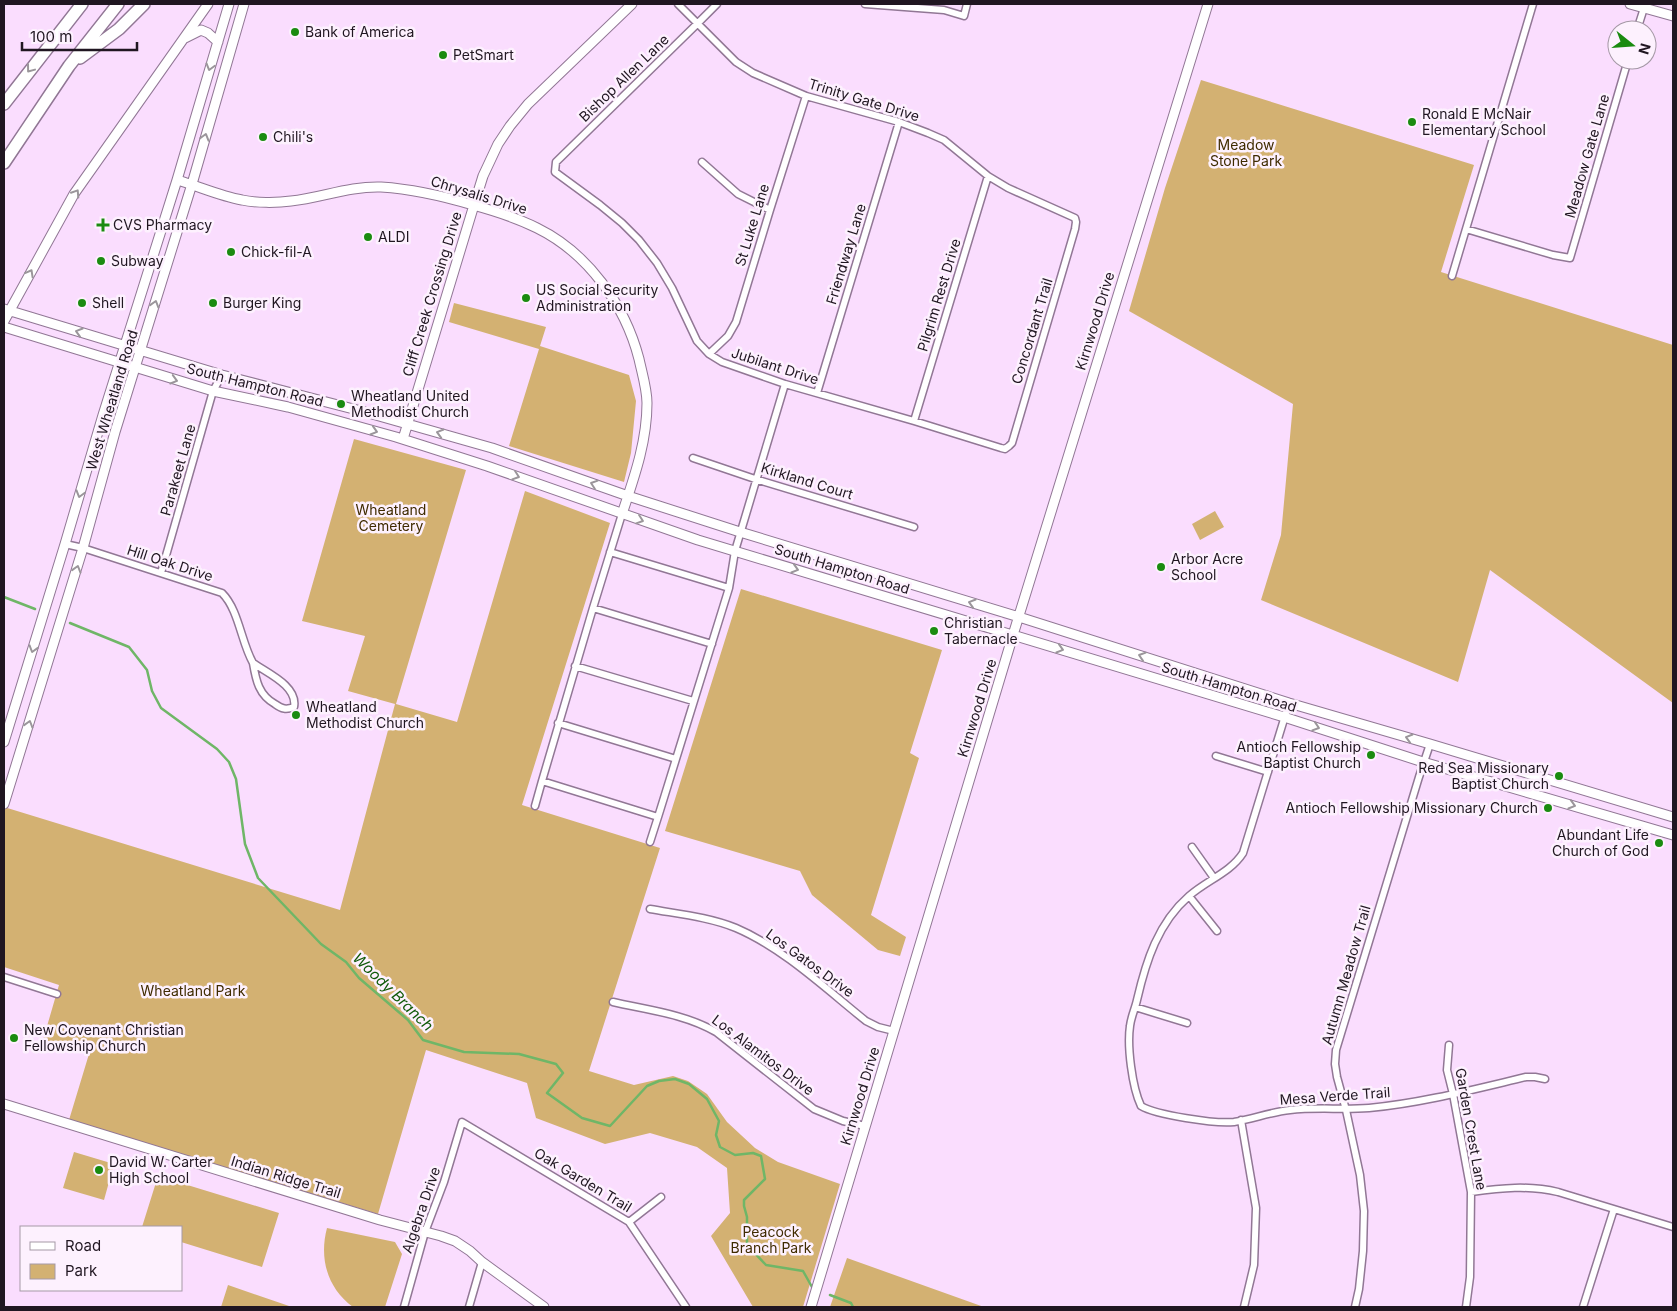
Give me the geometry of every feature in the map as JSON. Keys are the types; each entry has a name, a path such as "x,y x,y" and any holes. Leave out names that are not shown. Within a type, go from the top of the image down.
{"highway":[{"path":"4,104 82,4"},
{"path":"4,163 69,66 118,4"},
{"path":"69,66 119,29 144,4"}],"main road":[{"path":"4,321 6,310 74,194 208,4"},
{"name":"West Wheatland Road","path":"5,739 177,180 229,4"},
{"name":"West Wheatland Road","path":"4,804 83,548 115,432 192,184 244,4"},
{"name":"Cliff Creek Crossing Drive","path":"403,439 474,205 498,144 528,104 632,4"},
{"name":"Kirnwood Drive","path":"811,1307 1013,635 1208,4"},
{"path":"1630,4 1673,16"},
{"path":"183,39 201,30 208,33 218,42"},
{"name":"Chrysalis Drive","path":"177,180 242,200 291,201 348,189 380,187 436,194 520,220 558,240 596,275 621,312 635,343 642,372 647,402 645,431 638,466 622,514"},
{"name":"South Hampton Road","path":"6,310 222,375 317,398 492,448 628,496 740,532 1019,617 1288,703 1673,817"},
{"name":"South Hampton Road","path":"4,327 213,391 288,407 403,439 734,551 1284,717 1423,762 1673,835"},
{"path":"487,466 492,448"},
{"path":"5,739 23,742"},
{"path":"1613,818 1619,800"},
{"name":"Indian Ridge Trail","path":"4,1104 455,1241 544,1307"}],"street":[{"name":"Trinity Gate Drive","path":"678,4 736,62 763,78 806,96 899,122 944,140 988,176 1036,202 1072,216 1076,222"},
{"name":"Bishop Allen Lane","path":"555,172 556,162 717,4"},
{"path":"865,4 944,10 964,16 967,4"},
{"path":"1452,276 1533,4"},
{"path":"1640,20 1644,8"},
{"name":"Meadow Gate Lane","path":"1466,229 1553,255 1570,258 1625,70"},
{"name":"St Luke Lane","path":"709,354 728,336 736,322 806,96"},
{"name":"Friendway Lane","path":"817,394 899,122"},
{"path":"702,162 738,194 770,210"},
{"name":"Jubilant Drive","path":"555,172 600,205 639,240 672,288 693,335 709,354 728,365 784,384 1001,448 1005,449 1009,446"},
{"name":"Pilgrim Rest Drive","path":"914,421 988,176"},
{"name":"Concordant Trail","path":"1009,446 1012,443 1076,222"},
{"name":"Parakeet Lane","path":"161,573 213,391 222,375"},
{"path":"650,842 729,588 734,551 784,384"},
{"name":"Kirkland Court","path":"693,458 755,479 914,527"},
{"path":"535,806 558,723 622,514"},
{"name":"Hill Oak Drive","path":"65,544 217,591 226,597 244,646 253,663 255,678 265,698 283,708 294,707 294,698 288,688 253,663"},
{"path":"610,552 729,588"},
{"path":"593,608 712,644"},
{"path":"576,666 693,701"},
{"path":"1187,1023 1135,1007 1144,970 1157,936 1169,918 1189,896 1237,863 1243,853 1288,703"},
{"path":"558,723 676,759"},
{"name":"Autumn Meadow Trail","path":"1355,1307 1363,1251 1364,1211 1360,1175 1335,1064 1336,1050 1430,744"},
{"path":"1216,756 1268,772"},
{"path":"542,782 658,817"},
{"path":"1192,847 1214,878"},
{"path":"1189,896 1218,931"},
{"name":"Los Gatos Drive","path":"650,910 709,920 734,927 749,934 793,963 866,1021 878,1027 894,1031"},
{"path":"4,977 57,994"},
{"name":"Los Alamitos Drive","path":"614,1002 690,1019 702,1024 716,1032 814,1109 843,1121 865,1126"},
{"name":"Mesa Verde Trail","path":"1135,1007 1130,1026 1134,1086 1141,1106 1155,1111 1213,1121 1232,1122 1289,1110 1322,1108 1346,1110 1394,1105 1526,1077 1545,1079"},
{"name":"Garden Crest Lane","path":"1449,1045 1447,1070 1471,1192 1470,1277 1466,1307"},
{"path":"1241,1120 1256,1208 1254,1266 1244,1307"},
{"name":"Algebra Drive","path":"404,1307 425,1232 444,1182 462,1122"},
{"name":"Oak Garden Trail","path":"462,1122 629,1222 686,1307"},
{"path":"1471,1192 1516,1187 1542,1188 1673,1227"},
{"path":"629,1222 661,1197"},
{"path":"1583,1307 1614,1209"},
{"path":"469,1307 482,1262"}],"green space":[{"name":"Meadow Stone Park","path":"1201,80 1474,165 1441,272 1673,345 1673,703 1490,570 1458,682 1261,600 1281,535 1293,404 1129,311 1165,188"},
{"path":"454,303 546,327 540,346 629,375 636,401 631,453 624,482 509,446 539,349 449,322"},
{"path":"354,439 466,470 396,704 457,722 525,491 610,523 522,805 660,848 589,1071 634,1085 673,1076 688,1081 707,1094 727,1122 755,1148 778,1162 840,1184 803,1307 753,1307 711,1236 730,1213 727,1168 697,1147 650,1133 605,1144 536,1118 527,1083 426,1050 378,1214 69,1120 89,1054 43,1040 59,985 4,967 4,807 340,910 395,704 348,691 365,636 302,621"},
{"path":"1215,511 1224,527 1200,540 1192,524"},
{"path":"741,589 942,650 910,753 919,758 871,915 906,937 900,956 878,950 812,895 800,871 665,831"},
{"path":"74,1152 114,1164 104,1200 63,1188"},
{"path":"158,1176 279,1213 262,1267 182,1242 182,1226 142,1226"},
{"path":"327,1228 395,1242 402,1254 385,1307 353,1307 337,1291 327,1272 325,1261 324,1250"},
{"path":"847,1258 984,1307 830,1307"},
{"path":"228,1285 292,1307 221,1307"}],"waterway":[{"name":"Woody Branch","path":"4,597 35,609"},
{"name":"Woody Branch","path":"70,623 129,647 147,670 152,691 161,708 217,749 229,762 236,779 245,844 258,878 321,944 346,962 359,978 408,1020 423,1040 464,1052 519,1054 556,1064 563,1073 547,1093 582,1118 610,1126 647,1086 659,1081 675,1079 689,1084 707,1099 719,1121 716,1135 720,1147 735,1155 753,1153 761,1156 765,1179 744,1200 747,1217 747,1245 766,1265 803,1271 812,1287"},
{"name":"Woody Branch","path":"830,1295 851,1303 853,1307"}],"place":[{"name":"Bank of America","path":"295,32"},
{"name":"PetSmart","path":"443,55"},
{"name":"Ronald E McNair Elementary School","path":"1412,122"},
{"name":"Chili's","path":"263,137"},
{"name":"CVS Pharmacy","path":"103,225"},
{"name":"ALDI","path":"368,237"},
{"name":"Chick-fil-A","path":"231,252"},
{"name":"Subway","path":"101,261"},
{"name":"US Social Security Administration","path":"526,298"},
{"name":"Shell","path":"82,303"},
{"name":"Burger King","path":"213,303"},
{"name":"Wheatland United Methodist Church","path":"341,404"},
{"name":"Arbor Acre School","path":"1161,567"},
{"name":"Christian Tabernacle","path":"934,631"},
{"name":"Wheatland Methodist Church","path":"296,715"},
{"name":"Antioch Fellowship Baptist Church","path":"1371,755"},
{"name":"Red Sea Missionary Baptist Church","path":"1559,776"},
{"name":"Antioch Fellowship Missionary Church","path":"1548,808"},
{"name":"Abundant Life Church of God","path":"1659,843"},
{"name":"New Covenant Christian Fellowship Church","path":"14,1038"},
{"name":"David W. Carter High School","path":"99,1170"}],"park label":[{"name":"Wheatland Cemetery","path":"391,518"},
{"name":"Wheatland Park","path":"193,991"},
{"name":"Peacock Branch Park","path":"771,1240"}]}
